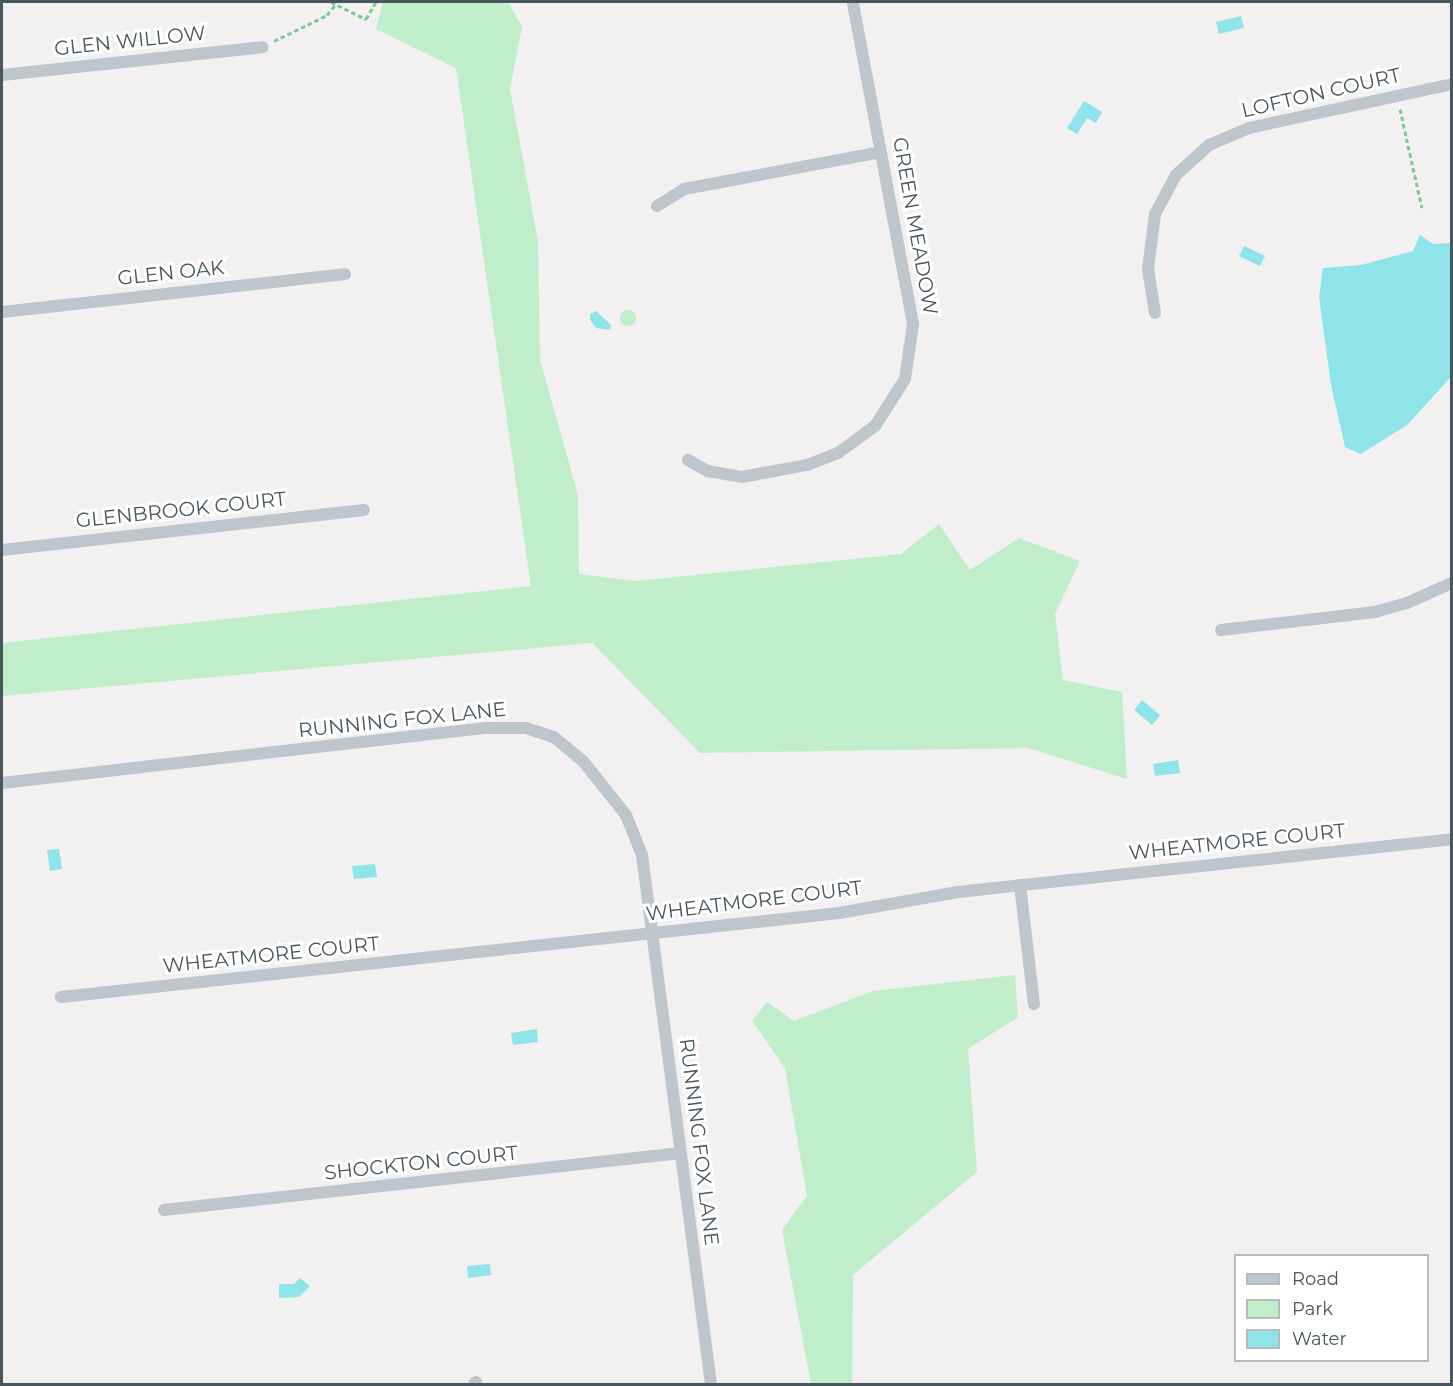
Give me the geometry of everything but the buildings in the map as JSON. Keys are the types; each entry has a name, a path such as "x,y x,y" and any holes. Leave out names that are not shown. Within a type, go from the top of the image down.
{"street":[{"name":"GREEN MEADOW","path":"688,460 719,474 742,477 807,465 858,441 895,399 911,357 914,324 853,2"},
{"name":"GLEN WILLOW","path":"2,75 263,46"},
{"name":"LOFTON COURT","path":"1155,313 1148,269 1152,225 1164,194 1192,159 1209,145 1249,128 1452,84"},
{"path":"657,206 684,189 881,152"},
{"name":"GLEN OAK","path":"2,312 345,274"},
{"name":"GLENBROOK COURT","path":"2,550 364,510"},
{"path":"1221,630 1375,612 1407,603 1452,583"},
{"name":"RUNNING FOX LANE","path":"2,783 486,728 526,728 554,737 583,760 626,815 642,855 654,933 711,1384"},
{"name":"WHEATMORE COURT","path":"61,997 839,913 915,898 1020,885 1452,839"},
{"path":"1020,885 1034,1004"},
{"name":"SHOCKTON COURT","path":"164,1210 681,1154"}],"path":[{"path":"331,2 366,19 376,2"},
{"path":"263,46 327,15 336,4"},
{"path":"1397,95 1422,208"}],"green space":[{"path":"383,2 508,2 522,27 510,89 538,241 540,360 578,495 579,574 636,581 901,554 939,524 970,570 1019,538 1080,561 1055,614 1063,680 1122,692 1127,779 1028,748 700,753 592,643 2,696 2,643 531,586 456,68 376,29"},
{"path":"625,310 631,310 636,318 634,324 625,326 620,321 620,315"},
{"path":"1015,975 1018,1017 968,1049 977,1172 853,1275 852,1384 811,1384 782,1230 807,1196 785,1068 752,1021 767,1002 794,1021 873,991"}],"water":[{"path":"1241,16 1244,28 1219,34 1216,22"},
{"path":"1084,101 1102,112 1096,123 1087,118 1077,134 1067,128"},
{"path":"1420,235 1433,244 1451,243 1451,377 1407,425 1361,454 1345,447 1331,385 1319,297 1323,268 1361,265 1413,251"},
{"path":"1244,246 1265,256 1260,266 1239,256"},
{"path":"596,311 611,325 610,330 596,328 590,320 590,314"},
{"path":"1142,700 1160,715 1152,725 1134,710"},
{"path":"1178,760 1180,773 1155,776 1153,764"},
{"path":"59,849 62,869 50,871 47,850"},
{"path":"375,864 377,877 354,879 352,866"},
{"path":"537,1029 538,1042 513,1045 511,1033"},
{"path":"490,1264 491,1275 468,1278 467,1266"},
{"path":"300,1278 310,1286 299,1297 279,1298 279,1284 294,1284"}]}
